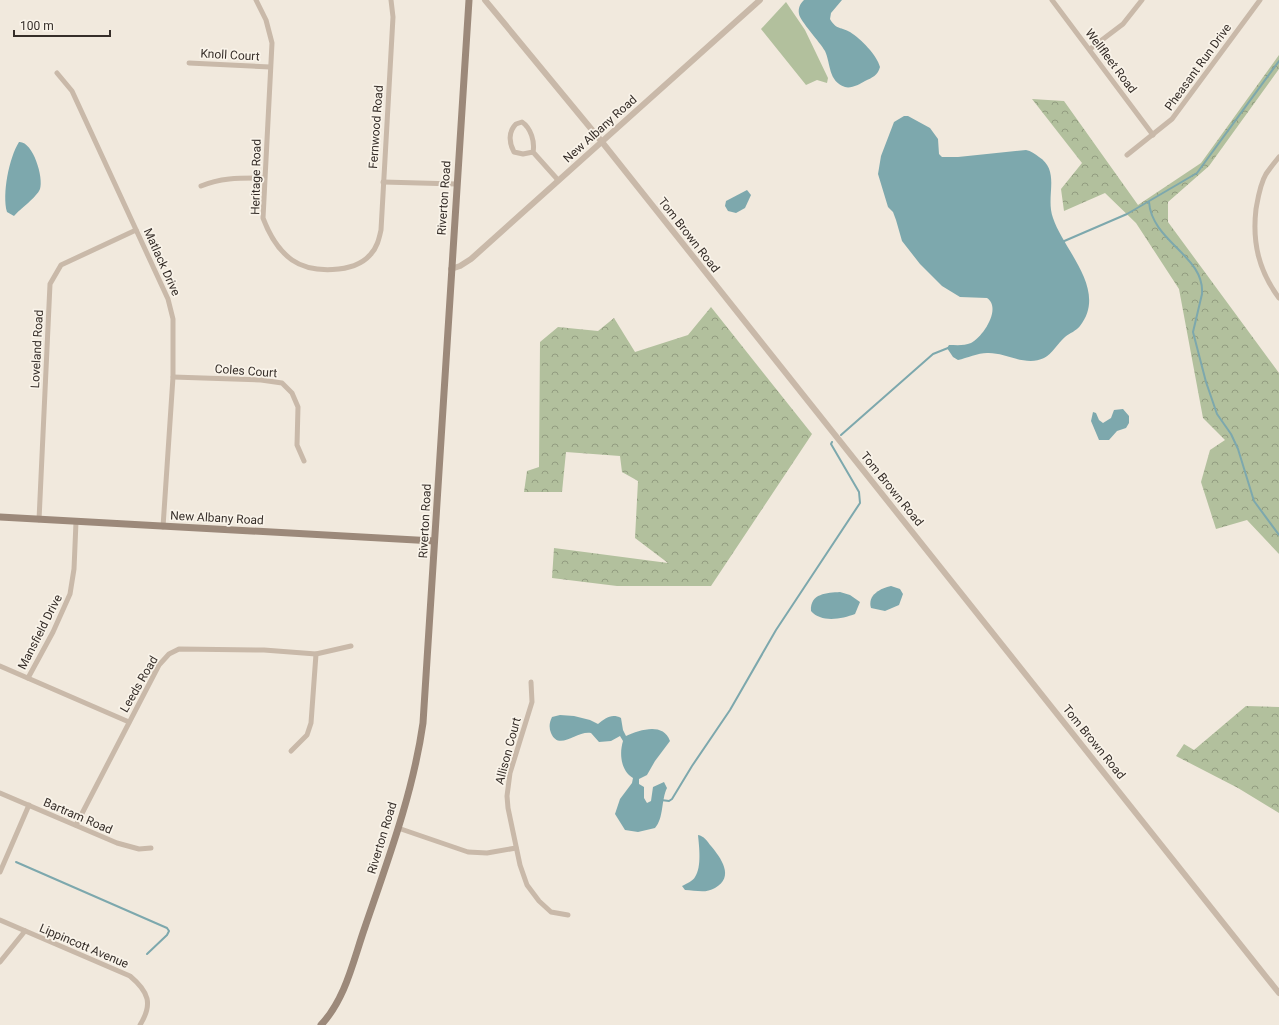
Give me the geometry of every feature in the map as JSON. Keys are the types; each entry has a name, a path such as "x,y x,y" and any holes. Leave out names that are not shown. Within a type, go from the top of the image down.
{"main road":[{"name":"Riverton Road","path":"320,1025 336,1004 344,990 398,828 413,774 423,723 456,184 469,0"},
{"name":"New Albany Road","path":"0,518 434,541"}],"street":[{"name":"Heritage Road","path":"256,0 271,35 262,210 268,231 283,253 294,261 305,266 340,269 353,266 370,255 378,244 381,230 383,182"},
{"name":"Fernwood Road","path":"392,0 394,17 383,182 456,184"},
{"name":"Tom Brown Road","path":"485,0 602,142 1279,992"},
{"name":"New Albany Road","path":"451,268 460,266 471,259 760,0"},
{"name":"Wellfleet Road","path":"1052,0 1154,135"},
{"path":"1090,49 1123,24 1142,0"},
{"name":"Pheasant Run Drive","path":"1127,155 1154,135 1172,119 1260,0"},
{"name":"Knoll Court","path":"189,63 270,67"},
{"name":"Matlack Drive","path":"57,73 72,91 168,300 173,319 173,377 163,526"},
{"path":"533,152 522,154 514,152 511,147 510,133 516,124 522,122 527,125 534,145 533,152 558,180"},
{"path":"1279,157 1266,175 1258,196 1254,229 1256,250 1262,271 1279,298"},
{"path":"201,186 212,181 227,178 264,178"},
{"name":"Loveland Road","path":"39,520 50,284 61,265 136,230"},
{"name":"Coles Court","path":"173,377 261,380 282,383 292,393 298,406 297,446 304,461"},
{"name":"Mansfield Drive","path":"28,678 53,632 70,594 74,569 76,522"},
{"name":"Leeds Road","path":"76,825 159,665 174,650 264,650 316,654 351,646"},
{"path":"291,751 307,735 311,723 316,654"},
{"path":"0,666 129,722"},
{"name":"Allison Court","path":"531,682 532,702 510,773 507,796 516,848 527,885 539,901 551,912 568,915"},
{"name":"Bartram Road","path":"0,793 125,846 139,849 151,848"},
{"path":"0,872 29,805"},
{"path":"398,828 468,852 487,852 516,848"},
{"name":"Lippincott Avenue","path":"0,920 130,976 141,985 148,999 146,1015 140,1025"},
{"path":"0,962 25,932"}],"green space":[{"path":"786,2 805,30 828,78 827,83 817,80 806,85 761,29"},
{"path":"1279,55 1279,69 1209,166 1168,202 1168,222 1279,373 1279,554 1247,520 1216,529 1201,482 1210,450 1225,440 1203,418 1179,289 1136,223 1105,193 1064,211 1061,189 1082,163 1032,99 1064,101 1138,205 1201,163"},
{"path":"711,307 812,434 711,586 617,586 552,578 554,548 668,563 635,538 638,481 622,472 620,456 566,452 562,492 524,492 527,471 539,467 540,342 558,327 598,331 614,318 635,352 688,335"},
{"path":"1246,706 1279,707 1279,813 1238,788 1176,756 1184,744 1194,750"}],"water":[{"path":"804,0 842,0 831,13 830,19 837,27 847,30 854,35 872,52 880,67 876,74 855,86 850,87 845,87 836,81 831,72 825,51 800,17 799,8"},
{"path":"904,116 908,116 930,128 938,139 939,154 942,157 958,157 1026,150 1030,151 1046,163 1051,177 1051,210 1053,218 1058,231 1081,271 1087,285 1089,299 1087,312 1080,326 1065,337 1050,354 1044,358 1030,361 994,353 984,353 958,360 953,357 947,348 949,345 966,345 976,340 989,322 993,308 987,298 960,297 942,286 920,264 902,241 893,212 888,207 878,174 881,156 894,122"},
{"path":"19,142 24,143 29,147 33,154 39,169 41,184 36,196 14,216 7,212 5,196 9,166"},
{"path":"747,190 751,195 745,208 736,213 728,211 725,206 726,201"},
{"path":"1123,409 1129,416 1129,423 1126,428 1117,431 1109,440 1099,440 1091,421 1093,412 1096,413 1099,420 1103,423 1111,418 1114,410"},
{"path":"891,586 900,589 903,594 899,605 885,611 871,608 870,603 873,596 879,590"},
{"path":"840,592 850,595 860,602 855,614 826,619 815,615 811,611 811,605 816,597"},
{"path":"560,715 574,716 590,720 598,724 608,717 614,716 621,718 623,730 626,736 651,729 657,729 667,735 670,741 655,761 647,775 639,779 639,784 644,787 644,798 647,803 651,801 653,787 664,782 667,788 660,819 655,828 638,832 625,830 615,814 620,799 632,783 633,778 626,771 622,762 621,751 623,741 620,736 611,741 599,742 591,733 586,733 559,741 554,738 551,733 550,721 552,717"},
{"path":"698,835 708,842 719,856 724,867 725,873 721,884 708,891 685,890 682,886 693,880 699,868 700,856"}],"waterway":[{"path":"1062,242 1127,214 1197,173 1279,61"},
{"path":"1149,202 1152,216 1159,228 1195,269 1201,281 1202,294 1193,332 1206,382 1217,414 1231,434 1238,449 1254,501 1279,535"},
{"path":"841,435 933,354 948,348"},
{"path":"661,800 669,801 672,799 692,766 730,710 776,630 860,503 859,492 831,444 832,442"},
{"path":"16,862 167,928 169,931 167,935 147,954"}]}
